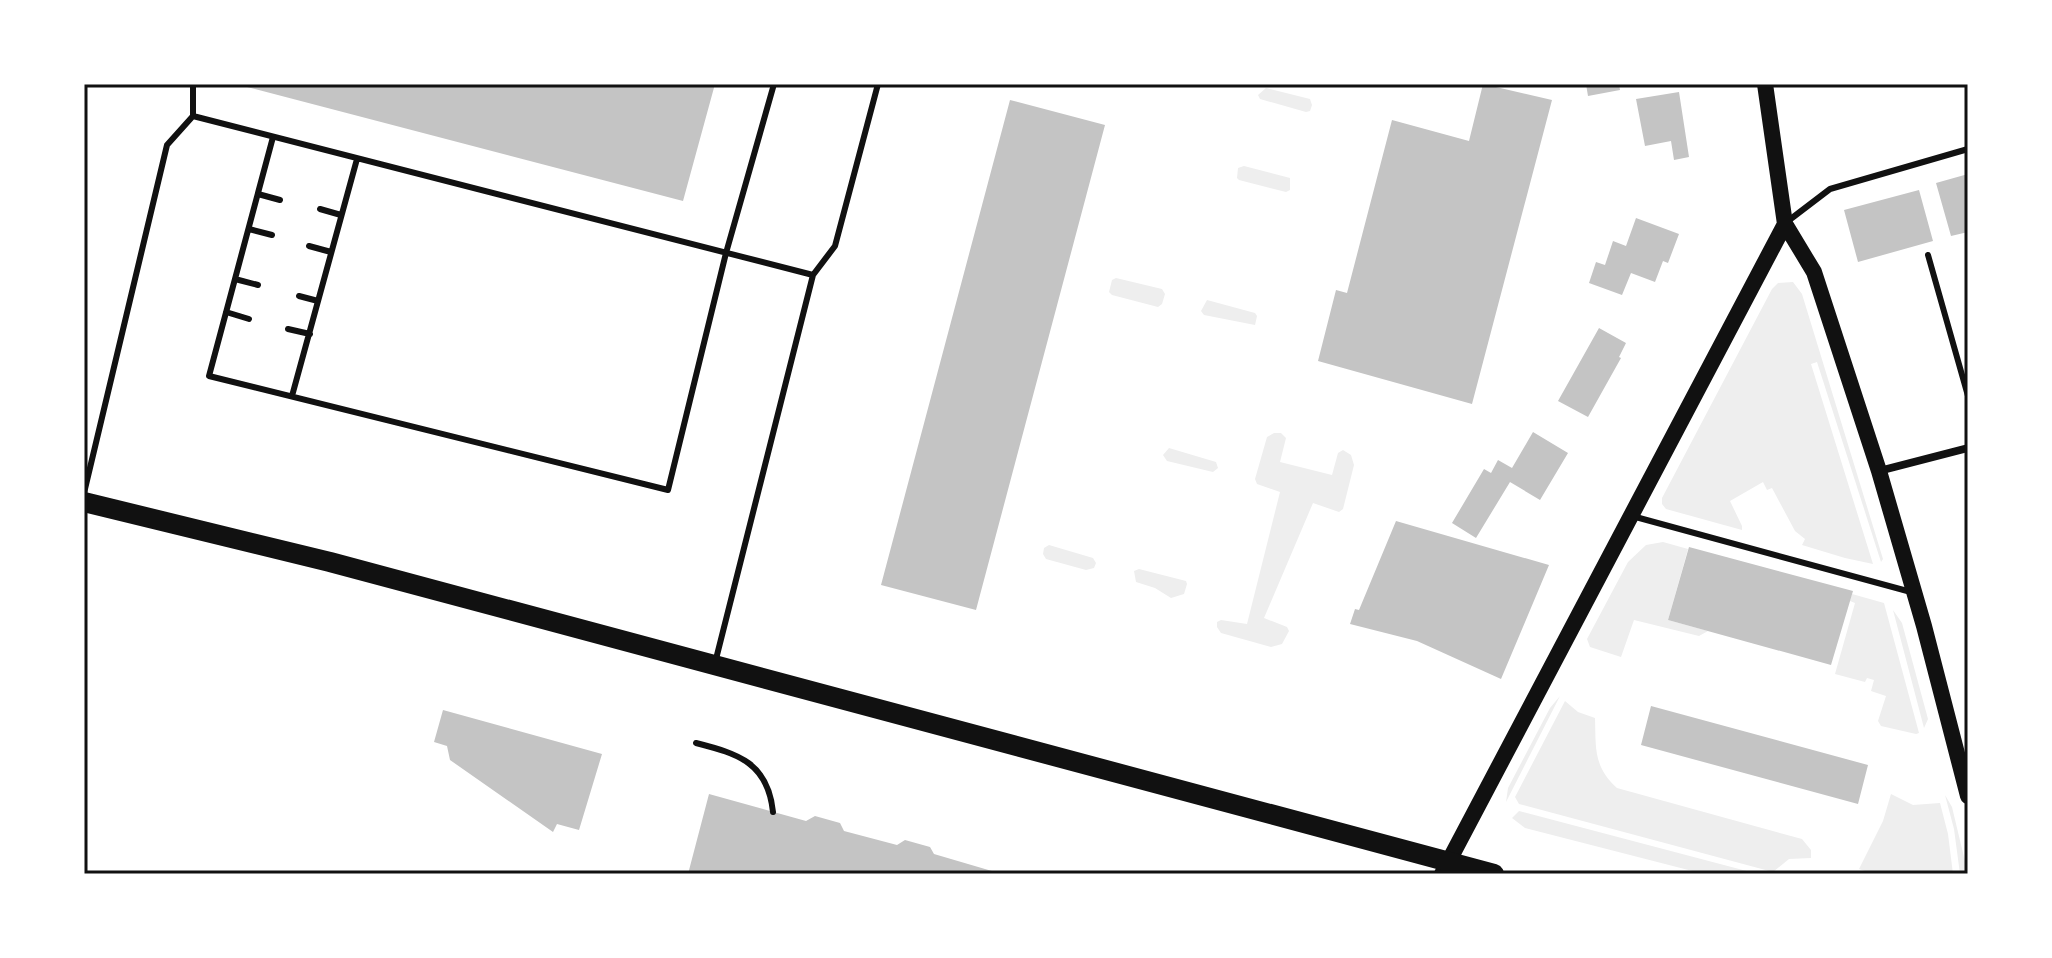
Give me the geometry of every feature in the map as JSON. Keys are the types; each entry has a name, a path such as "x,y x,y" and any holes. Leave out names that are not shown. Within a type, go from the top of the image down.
{"main road":[{"path":"1765,84 1785,224 1814,272 1879,471 1962,748 1968,796"},
{"path":"1446,868 1785,224"},
{"path":"84,502 330,562 1446,868 1494,874"}],"street":[{"path":"1879,471 1968,448"}],"lane":[{"path":"84,493 167,145 193,116 193,84"},
{"path":"273,137 209,376 668,490 726,253 774,84"},
{"path":"715,666 813,275 835,246 878,84"},
{"path":"193,116 813,275"},
{"path":"1785,224 1830,189 1968,149"},
{"path":"292,396 357,159"},
{"path":"258,194 280,200"},
{"path":"320,209 341,215"},
{"path":"249,229 272,235"},
{"path":"309,246 331,252"},
{"path":"1928,255 1968,396"},
{"path":"235,279 258,285"},
{"path":"299,296 318,301"},
{"path":"226,312 249,319"},
{"path":"288,329 310,334"},
{"path":"1631,516 1914,593"},
{"path":"696,743 729,751 748,761 763,777 771,792 773,812"}],"shaded area":[{"path":"1266,88 1310,99 1310,111 1260,99 1258,95"},
{"path":"1244,166 1290,178 1290,190 1286,192 1239,180 1238,168"},
{"path":"1116,278 1162,289 1165,294 1162,304 1158,307 1112,295 1109,292 1112,280"},
{"path":"1793,282 1802,294 1883,559 1881,562 1817,362 1811,364 1873,564 1802,545 1805,539 1795,531 1772,488 1767,490 1763,482 1730,501 1742,530 1666,509 1662,504 1662,498 1772,289 1778,283"},
{"path":"1207,300 1255,313 1255,325 1204,315 1201,311"},
{"path":"1281,433 1286,438 1280,462 1332,475 1338,453 1343,450 1351,455 1354,465 1343,509 1339,512 1313,503 1264,618 1287,627 1289,631 1282,644 1271,647 1221,633 1217,622 1247,624 1280,492 1257,484 1255,479 1267,437"},
{"path":"1169,448 1216,462 1218,468 1213,472 1167,461 1163,455"},
{"path":"1663,542 1688,549 1668,620 1708,631 1699,636 1634,620 1621,657 1590,647 1587,639 1628,562 1646,545"},
{"path":"1049,545 1093,558 1096,563 1094,568 1086,570 1046,559 1044,548"},
{"path":"1139,569 1186,581 1184,594 1171,598 1155,588 1136,582 1134,571"},
{"path":"1852,594 1884,603 1919,733 1881,726 1878,721 1886,696 1871,691 1874,680 1867,678 1865,682 1835,674 1855,603 1850,601"},
{"path":"1893,610 1902,623 1928,719 1924,728"},
{"path":"1560,696 1506,802 1508,788 1550,708"},
{"path":"1565,701 1578,712 1595,718 1600,764 1617,788 1802,839 1811,850 1811,858 1789,859 1773,872 1519,804 1515,797"},
{"path":"1891,794 1913,805 1940,803 1953,874 1873,874 1859,869 1883,821"},
{"path":"1945,795 1952,807 1968,874 1960,874 1954,829"},
{"path":"1519,811 1758,874 1704,874 1525,828 1512,818"}],"building":[{"path":"248,84 715,84 683,201 247,87"},
{"path":"1483,84 1552,100 1472,404 1318,361 1336,290 1347,293 1392,120 1469,141"},
{"path":"1586,84 1619,84 1620,90 1588,96"},
{"path":"1679,92 1689,157 1674,160 1671,141 1645,146 1636,99"},
{"path":"1010,100 1105,125 976,610 881,585"},
{"path":"1968,174 1968,232 1951,236 1936,183"},
{"path":"1919,190 1933,241 1858,262 1844,210"},
{"path":"1636,218 1679,234 1668,263 1663,261 1655,282 1631,273 1622,295 1589,283 1596,262 1605,265 1613,241 1626,246"},
{"path":"1599,328 1626,343 1621,358 1588,417 1558,401"},
{"path":"1533,432 1568,453 1540,500 1510,482 1476,538 1452,523 1484,469 1491,473 1498,460 1512,468"},
{"path":"1396,521 1549,565 1501,679 1417,641 1350,624 1355,609 1359,610"},
{"path":"1689,547 1853,591 1831,665 1668,620"},
{"path":"1651,706 1868,765 1858,804 1641,745"},
{"path":"443,710 602,754 579,830 557,824 553,832 450,760 447,746 434,742"},
{"path":"709,794 806,821 815,816 840,823 844,831 897,845 905,840 930,847 934,854 1002,874 688,874"}]}
